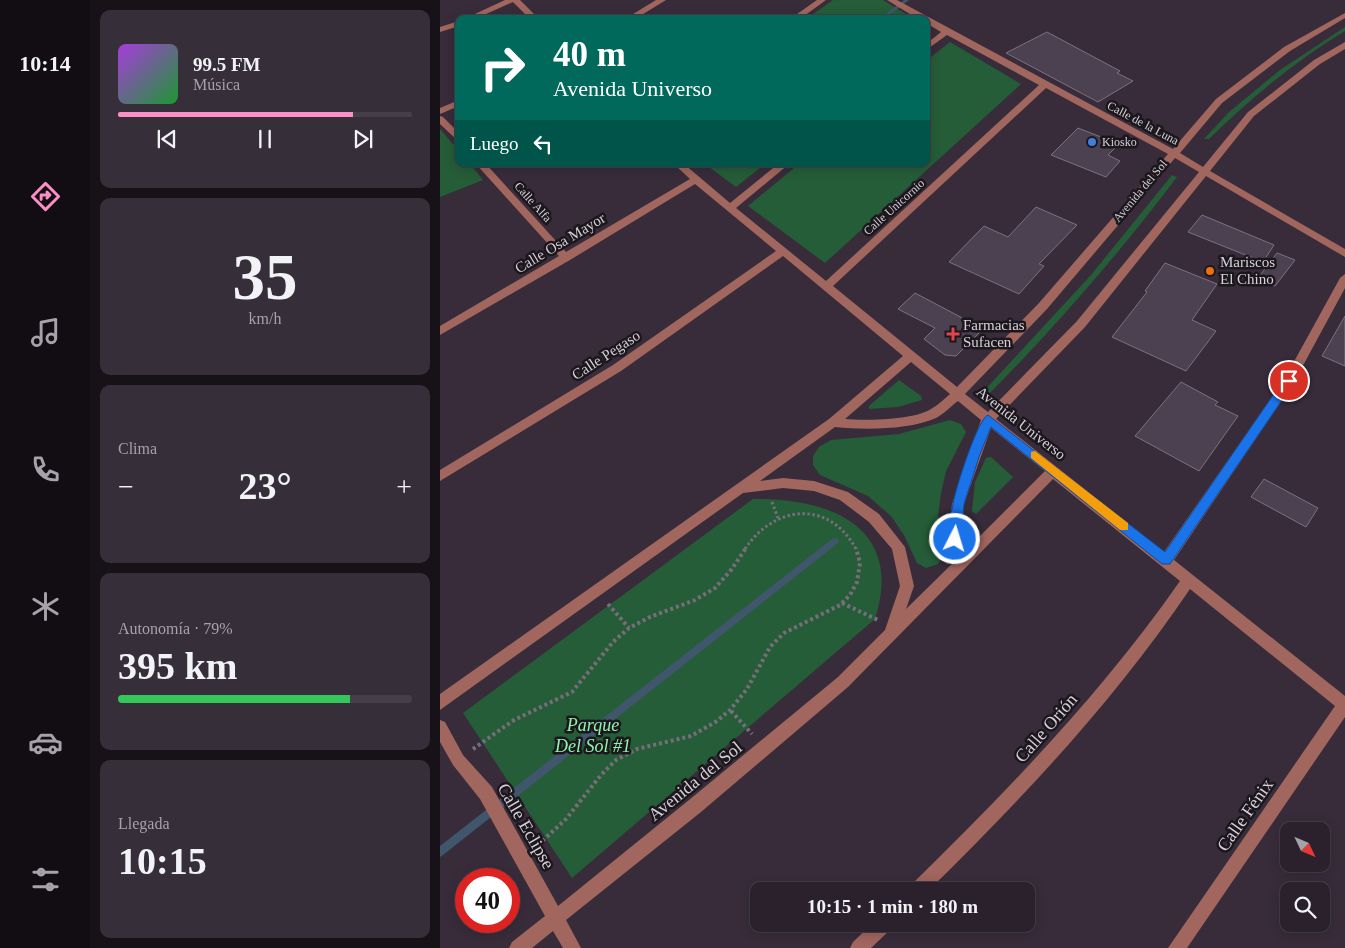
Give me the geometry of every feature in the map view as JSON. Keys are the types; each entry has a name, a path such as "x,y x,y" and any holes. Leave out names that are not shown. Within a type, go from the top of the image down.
{"street":[{"path":"478,15 514,0 531,15"},
{"path":"636,15 662,0"},
{"path":"800,15 822,0"},
{"name":"Calle de la Luna","path":"891,0 918,15"},
{"name":"Avenida del Sol","path":"833,422 858,425 894,423 933,414 958,394 1043,306 1219,101 1287,49 1345,15"},
{"name":"Calle de la Luna","path":"930,22 1173,153 1345,254"},
{"path":"440,30 455,24"},
{"path":"930,45 947,31"},
{"path":"967,559 955,539 958,504 974,454 988,419 1081,324 1251,114 1317,62 1345,45"},
{"name":"Calle Unicornio","path":"826,286 1044,85"},
{"path":"440,111 455,105"},
{"path":"440,119 455,136"},
{"name":"Calle Alfa","path":"484,167 566,258"},
{"name":"Avenida Universo","path":"682,167 988,419 1345,704"},
{"path":"730,208 780,167"},
{"name":"Calle Osa Mayor","path":"440,331 696,180"},
{"name":"Calle Pegaso","path":"440,476 617,368 783,251"},
{"path":"1166,560 1289,381 1345,278"},
{"name":"Avenida del Sol","path":"440,703 833,422 911,355"},
{"name":"Avenida del Sol","path":"518,948 843,682 892,629 967,559 1054,470"},
{"name":"Avenida del Sol","path":"741,488 783,483 814,486 844,496 874,518 898,547 907,586 892,629"},
{"name":"Calle Orión","path":"926,882 1008,801 1111,684 1165,616 1189,579"},
{"name":"Calle Fénix","path":"1177,948 1345,704"},
{"name":"Calle Eclipse","path":"440,727 458,760 486,793 572,948"},
{"path":"860,948 876,932"}],"path":[{"path":"458,760 503,726 570,693 590,674 610,646 629,628 652,616 697,600 715,588 730,575 746,544 761,527 778,518 797,512 818,514 837,525 851,539 860,557 860,577 854,592 842,604 830,612 794,624 782,633 771,645 748,689 731,711 711,725 679,740 646,747 622,756 596,782 571,814 546,839 522,857"},
{"path":"597,591 629,628"},
{"path":"842,604 892,629"},
{"path":"731,711 764,748"}],"green space":[{"path":"833,0 883,0 907,15 812,15"},
{"path":"1345,27 1345,31 1291,68 1257,95 1209,139 1204,139 1229,112 1280,70"},
{"path":"950,42 1021,84 825,263 748,206 795,167 930,167 930,58"},
{"path":"440,129 455,146 455,167 472,167 483,180 440,197"},
{"path":"709,167 761,167 736,187"},
{"path":"1172,175 1177,177 1110,261 1039,342 989,394 985,395 983,392 1091,275"},
{"path":"899,380 921,396 922,400 898,407 869,409 869,406"},
{"path":"950,420 961,424 966,432 946,471 941,493 938,516 942,558 938,564 926,568 917,563 904,535 891,516 868,496 820,475 813,465 813,456 819,447 831,440 899,434"},
{"path":"991,457 1013,477 976,514 972,511 975,482 986,458"},
{"name":"Parque Del Sol #1","path":"753,499 782,500 809,504 834,512 854,524 870,540 879,561 881,587 875,619 572,878 463,713"}],"building":[{"path":"1047,32 1120,71 1117,73 1133,81 1098,102 1006,53"},
{"path":"1078,128 1119,144 1108,155 1120,161 1106,177 1051,155"},
{"path":"1036,207 1077,225 1039,264 1044,266 1019,294 949,262 984,226 1008,237"},
{"path":"1202,215 1274,245 1263,262 1188,232"},
{"path":"1277,253 1295,260 1275,286 1258,278"},
{"path":"1165,263 1217,284 1192,320 1216,331 1186,371 1112,337 1147,292 1145,291"},
{"name":"Farmacias Sufacen","path":"915,293 983,329 956,356 945,355 924,339 935,328 898,309"},
{"path":"1345,316 1345,366 1322,356"},
{"path":"1181,382 1218,402 1215,405 1238,416 1199,471 1135,436"},
{"path":"1264,479 1318,508 1306,527 1251,497"}],"waterway":[{"path":"886,15 907,0"},
{"path":"440,852 835,541"}],"slow traffic":[{"path":"1035,455 1124,526"}],"place":[{"name":"Kiosko","path":"1092,142"},
{"name":"Mariscos El Chino","path":"1210,271"},
{"name":"Farmacias Sufacen","path":"953,334"}],"route":[{"path":"955,539 958,504 974,454 988,419 1166,560 1289,381"}]}
